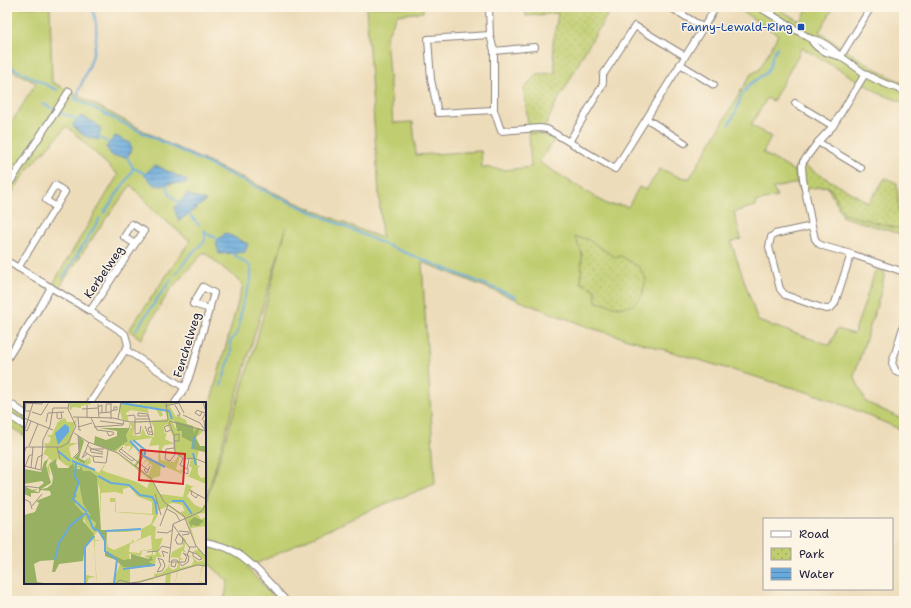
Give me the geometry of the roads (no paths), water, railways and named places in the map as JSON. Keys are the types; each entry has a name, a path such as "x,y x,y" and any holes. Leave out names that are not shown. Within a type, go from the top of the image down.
{"street":[{"path":"489,7 490,35 494,51 494,110 501,130 547,129 615,169 716,7"},
{"path":"670,7 704,28"},
{"path":"759,7 811,39 820,41 865,74 889,86 904,91"},
{"path":"771,14 775,7"},
{"path":"841,56 871,7"},
{"path":"569,142 602,86 604,75 635,26 685,56"},
{"path":"490,35 428,39 431,80 438,113 494,110"},
{"path":"494,51 534,47"},
{"path":"680,64 714,85"},
{"path":"865,74 832,126 803,162 803,179 812,226 815,239 819,244 904,272"},
{"path":"7,187 70,91"},
{"path":"795,103 832,126"},
{"path":"647,119 685,143"},
{"path":"818,142 861,168"},
{"path":"18,268 56,207"},
{"path":"812,226 775,234 771,237 769,247 780,289 785,295 827,310 830,309 835,303 851,254"},
{"name":"Kerbelweg","path":"90,311 135,244"},
{"path":"7,261 125,334 128,346 126,350 91,402"},
{"path":"7,359 51,287"},
{"name":"Fenchelweg","path":"176,402 189,380 210,309"},
{"path":"904,324 892,363 896,372 904,374"},
{"path":"126,350 185,388"},
{"path":"7,401 24,413"},
{"path":"7,414 24,425"},
{"path":"206,542 233,550 245,558 286,601"}],"water":[{"path":"81,116 97,124 101,129 98,140 84,136 72,125"},
{"path":"115,136 130,143 132,150 127,157 112,156 106,147"},
{"path":"155,165 188,181 186,184 173,183 162,186 154,185 144,175"},
{"path":"187,194 206,201 179,221 174,208"},
{"path":"225,233 248,244 245,252 219,254 216,242"}],"waterway":[{"path":"77,100 79,90 92,59 96,42 95,16 92,7"},
{"path":"729,124 736,112 741,97 750,84 766,73 770,67 772,57 777,47"},
{"path":"7,65 57,90"},
{"path":"74,98 267,192 384,244 516,297"},
{"path":"42,104 63,114 72,116 77,120"},
{"path":"99,137 109,143"},
{"path":"104,213 130,175 133,168 127,157"},
{"path":"133,168 146,174"},
{"path":"167,185 169,194 179,203"},
{"path":"189,214 199,225"},
{"path":"63,278 100,218"},
{"path":"204,230 209,235 218,239"},
{"path":"176,274 189,256 205,241 205,232"},
{"path":"221,386 231,353 230,342 238,331 242,305 251,280 251,267 232,253"},
{"path":"136,330 172,279"}],"place":[{"name":"Fanny-Lewald-Ring","path":"801,27"}]}
